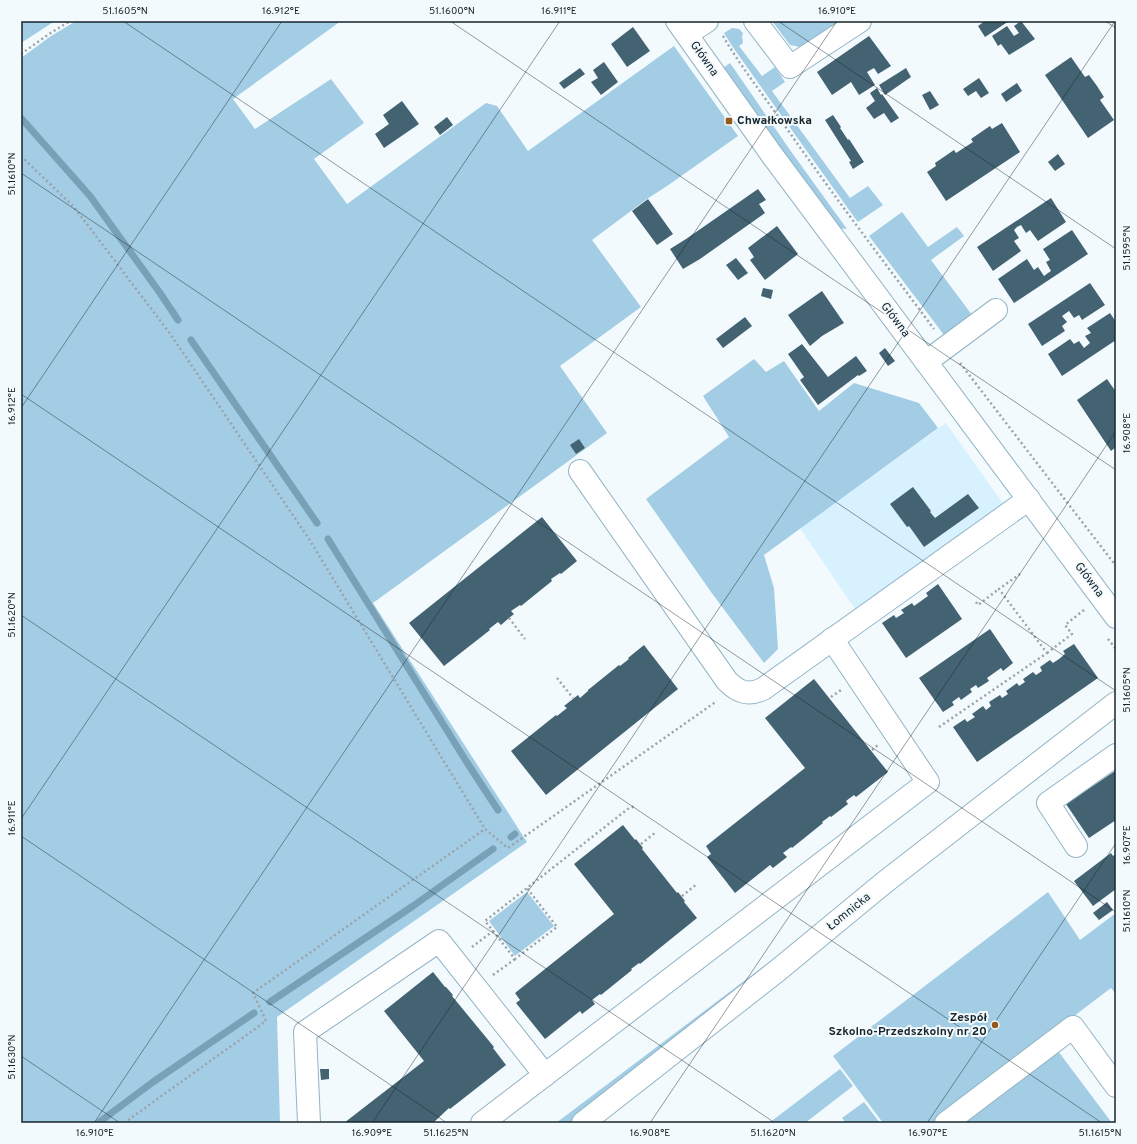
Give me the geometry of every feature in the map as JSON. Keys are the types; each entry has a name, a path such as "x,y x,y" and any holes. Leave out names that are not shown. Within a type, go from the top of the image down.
{"street":[{"path":"755,21 790,67 860,21"},
{"path":"682,28 715,27"},
{"name":"Główna","path":"682,28 772,155 1116,617"},
{"path":"926,362 996,310"},
{"path":"580,471 729,684 740,691 750,693 763,689 1029,499"},
{"path":"482,1123 928,782 832,639"},
{"name":"Łomnicka","path":"583,1123 777,971 885,882 1116,703"},
{"path":"1076,846 1048,803 1116,755"},
{"path":"309,1123 305,1032 439,941 545,1075"},
{"path":"946,1123 1073,1027 1116,1086"}],"path":[{"path":"21,54 70,21"},
{"path":"715,27 732,54 860,230 1116,566"},
{"path":"21,156 74,207 171,335 309,539 485,829 508,848 735,688"},
{"path":"976,602 978,605 1020,574"},
{"path":"999,589 1047,653"},
{"path":"939,726 1047,653 1072,634 1065,625 1086,609"},
{"path":"509,618 525,639"},
{"path":"557,678 573,698"},
{"path":"527,888 557,927 515,959 485,921 527,888 629,808 636,806"},
{"path":"124,1123 266,1020 254,993 485,829"},
{"path":"641,844 656,832"},
{"path":"682,896 697,884"},
{"path":"454,960 493,931"}],"shaded area":[{"path":"21,21 55,21 21,43"},
{"path":"76,21 341,21 233,99 255,129 331,79 364,123 314,159 347,204 486,103 497,106 528,151 674,46 738,136 647,199 592,240 641,307 560,366 607,433 373,603 527,842 277,1017 280,1123 21,1123 21,58 51,36"},
{"path":"772,21 845,21 805,48 790,45"},
{"path":"732,28 739,29 743,33 743,43 739,46 762,76 775,67 785,82 772,91 850,198 868,186 883,205 858,222 857,221 732,46 724,33"},
{"path":"730,63 847,229 839,228 723,68"},
{"path":"902,212 928,247 957,227 964,236 931,260 972,315 944,335 869,236"},
{"path":"754,359 766,372 784,361 819,411 854,383 919,403 938,428 764,555 774,588 778,649 764,663 711,592 646,499 729,437 703,396"},
{"path":"946,423 1004,505 857,612 800,528"},
{"path":"883,876 577,1123 556,1123"},
{"path":"527,892 554,926 515,956 489,921"},
{"name":"Zespół Szkolno-Przedszkolny nr 20","path":"1048,892 1080,940 1116,913 1116,994 1111,988 933,1123 883,1123 833,1056"},
{"path":"1058,1051 1112,1123 962,1123"},
{"path":"840,1069 853,1086 805,1123 769,1123"},
{"path":"864,1102 880,1123 846,1123 842,1118"}],"building":[{"path":"985,21 1009,21 985,37 978,26"},
{"path":"1021,21 1035,39 1009,55 1001,44 998,46 992,36 1007,26 1014,36 1019,33 1014,26"},
{"path":"633,27 650,51 627,67 611,44"},
{"path":"869,36 891,66 878,74 874,68 867,72 875,85 859,95 851,82 832,95 817,72"},
{"path":"1071,57 1085,77 1089,75 1097,86 1104,97 1100,100 1114,120 1088,138 1045,75"},
{"path":"604,62 618,82 601,95 591,82 598,78 593,70"},
{"path":"580,68 585,74 564,89 559,83"},
{"path":"906,68 911,77 885,95 879,85"},
{"path":"979,78 989,93 981,98 976,91 968,96 963,89"},
{"path":"1017,83 1022,91 1006,102 1001,94"},
{"path":"877,88 899,118 891,123 884,113 874,119 866,108 875,101 870,93"},
{"path":"930,91 939,105 930,110 922,95"},
{"path":"402,101 419,124 384,148 375,134 389,124 383,115"},
{"path":"833,115 841,127 840,128 864,162 853,169 849,162 851,161 825,120"},
{"path":"447,117 453,125 440,135 434,127"},
{"path":"1002,123 1020,152 946,201 927,172 936,166 935,163 954,150 956,153 973,142 971,139 990,126 992,129"},
{"path":"1058,154 1065,164 1055,171 1048,162"},
{"path":"758,189 766,200 759,204 765,213 700,259 683,269 670,249"},
{"path":"1051,198 1066,222 1038,241 1030,230 1026,233 1021,225 1017,227 1014,230 1019,238 1014,241 1021,251 993,271 977,247"},
{"path":"648,199 673,234 657,245 632,211"},
{"path":"777,226 798,254 765,280 750,260 754,257 748,248"},
{"path":"1072,230 1088,254 1014,303 998,279 1027,259 1034,270 1038,267 1044,276 1051,271 1046,262 1050,260 1043,249"},
{"path":"736,258 748,273 738,280 726,265"},
{"path":"1090,283 1105,305 1082,320 1079,315 1074,318 1069,311 1062,316 1067,322 1062,326 1065,331 1042,346 1028,324"},
{"path":"763,288 773,290 771,299 761,296"},
{"path":"822,291 844,323 822,336 810,346 788,315"},
{"path":"1110,313 1116,322 1116,340 1062,376 1048,354 1070,339 1074,344 1079,341 1084,348 1090,343 1085,336 1091,333 1087,328"},
{"path":"745,317 752,326 723,348 716,339"},
{"path":"802,344 828,377 856,356 867,371 859,376 858,375 818,405 800,380 804,377 788,354"},
{"path":"885,348 895,361 888,366 879,353"},
{"path":"1107,379 1116,392 1116,447 1111,451 1077,400"},
{"path":"579,439 585,448 576,454 570,445"},
{"path":"913,487 935,518 968,494 979,508 924,547 909,526 907,527 890,504"},
{"path":"542,517 577,561 561,574 560,573 551,579 552,581 521,606 520,605 511,611 514,614 501,625 498,622 444,666 409,623"},
{"path":"938,584 962,619 906,658 882,623 894,615 896,618 904,613 901,610 912,603 914,606 928,596 926,593"},
{"path":"990,629 1013,663 1003,671 1001,668 987,678 989,681 978,688 976,685 970,689 972,692 961,700 959,697 952,702 954,705 943,712 919,678"},
{"path":"1074,644 1098,678 977,762 953,727 965,719 967,722 975,717 972,714 983,706 986,710 991,706 989,702 1000,695 1002,698 1008,694 1006,691 1017,683 1019,686 1025,682 1023,679 1033,672 1036,675 1042,671 1040,667 1050,660 1053,663 1059,659 1065,654 1063,651"},
{"path":"644,645 678,689 546,795 511,751 567,708 564,706 578,695 580,698 619,665 620,666 629,659 628,658"},
{"path":"814,679 888,772 856,797 854,795 846,801 848,804 822,822 823,823 792,848 791,847 783,853 787,857 773,868 770,865 735,893 707,857 711,854 706,846 805,768 765,718"},
{"path":"1115,771 1116,820 1089,838 1066,804"},
{"path":"623,825 635,840 636,839 643,848 642,849 677,893 678,892 697,918 640,964 639,963 631,969 632,970 601,995 600,994 592,1000 595,1004 582,1014 580,1011 545,1039 516,1003 520,1000 515,993 614,914 574,864"},
{"path":"1111,853 1113,856 1116,854 1116,889 1093,906 1074,881"},
{"path":"1107,902 1113,910 1099,920 1093,913"},
{"path":"433,972 494,1047 493,1048 506,1065 450,1109 449,1108 433,1123 344,1123 424,1061 384,1011"},
{"path":"320,1069 329,1069 329,1079 321,1080"}],"waterway":[{"path":"21,118 90,196 178,320"},
{"path":"191,340 317,523"},
{"path":"328,539 498,810"},
{"path":"511,837 515,834"},
{"path":"270,1002 413,906 493,849"},
{"path":"98,1123 153,1082 254,1013"}],"place":[{"name":"Chwałkowska","path":"729,121"},
{"name":"Zespół Szkolno-Przedszkolny nr 20","path":"995,1025"}]}
